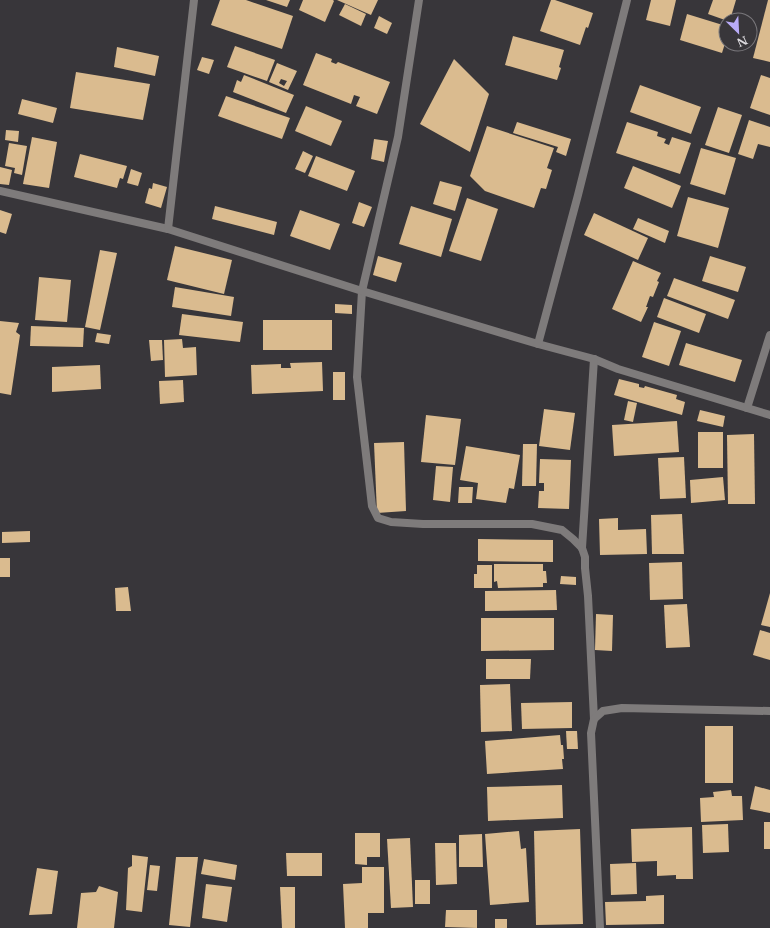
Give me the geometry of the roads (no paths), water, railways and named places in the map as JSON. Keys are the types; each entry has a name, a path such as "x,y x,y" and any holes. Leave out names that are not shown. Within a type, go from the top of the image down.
{"street":[{"path":"168,229 194,0"},
{"path":"419,0 398,137 362,291 357,377 372,506 378,518 390,522 423,524 532,524 562,530 582,548"},
{"path":"538,344 578,195 627,0"},
{"path":"0,191 168,229 362,291 594,360 618,369 770,415"},
{"path":"747,408 770,335"},
{"path":"594,360 582,548 585,557 588,596 594,718 591,733 600,928"},
{"path":"594,718 603,711 622,708 770,711"}]}
